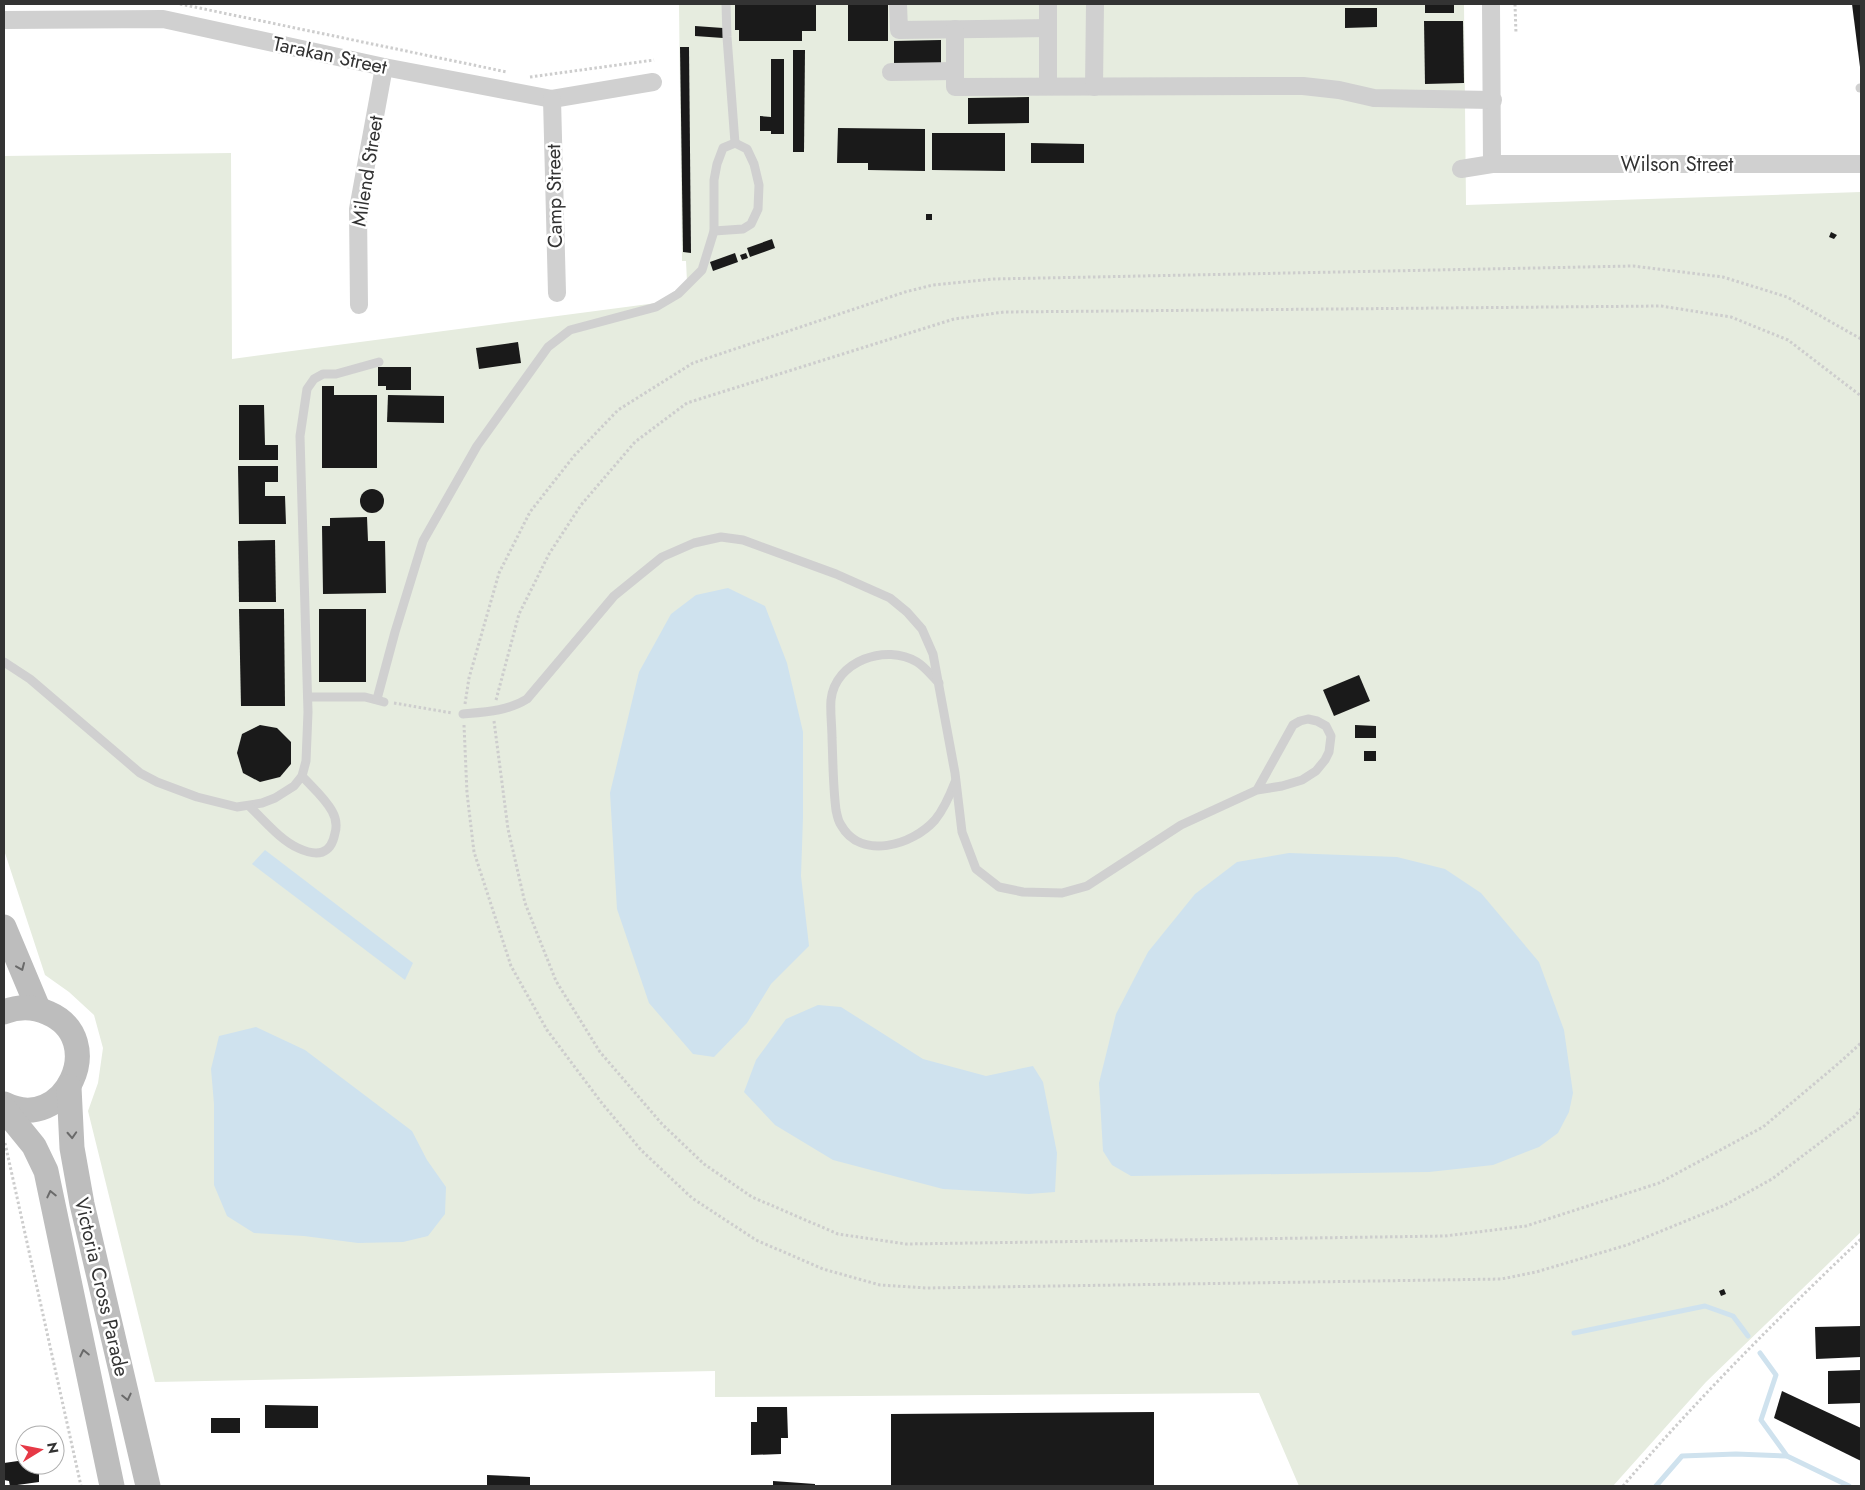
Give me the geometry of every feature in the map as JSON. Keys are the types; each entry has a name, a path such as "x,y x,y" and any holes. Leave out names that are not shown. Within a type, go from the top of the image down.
{"main road":[{"path":"4,926 38,1008 25,1007 4,1012"},
{"name":"Victoria Cross Parade","path":"38,1008 55,1016 66,1025 74,1040 78,1055 76,1072 70,1087 72,1148 82,1204 148,1486"},
{"path":"4,1104 26,1110 43,1107 58,1099 70,1087"},
{"name":"Victoria Cross Parade","path":"4,1109 34,1146 46,1171 112,1486"}],"street":[{"path":"898,4 899,30 1048,28"},
{"path":"1048,4 1048,86"},
{"path":"1094,87 1096,4"},
{"path":"1491,4 1492,164"},
{"name":"Tarakan Street","path":"4,20 163,12 384,67 552,99 653,82"},
{"path":"955,29 955,87 1303,86 1339,90 1374,98 1492,100"},
{"name":"Milend Street","path":"359,305 358,209 384,67"},
{"path":"891,72 955,71"},
{"name":"Camp Street","path":"552,99 557,294"},
{"name":"Wilson Street","path":"1460,169 1492,164 1861,164"}],"lane":[{"path":"726,4 735,143"},
{"path":"308,697 365,697 381,700 408,584 423,541 477,446 548,347 570,330 629,316 656,307 678,294 702,270 714,231 714,180 717,164 723,148 735,143 747,149 754,164 759,185 758,210 752,224 743,229 714,231"},
{"path":"4,662 30,679 140,773 157,782 197,797 237,807 262,804 285,793 302,776 306,761 308,697 300,436 304,401 307,389 314,378 323,374 336,374 379,362"},
{"path":"463,714 493,711 516,706 528,699 614,596 662,557 694,543 721,537 743,540 836,574 890,598 907,612 922,629 933,654 939,683 956,780 962,832 976,869 1000,887 1023,892 1062,892 1087,886 1181,826 1257,790 1282,786 1302,780 1316,771 1329,752 1331,736 1326,726 1308,719 1293,725 1257,790"},
{"path":"939,683 918,662 889,654 874,654 861,660 847,670 837,681 831,699 834,800 840,824 847,834 871,845 894,844 910,840 934,821 949,798 956,780"},
{"path":"249,806 290,844 307,852 326,851 333,844 336,819 332,810 302,776"}],"path":[{"path":"180,4 513,73"},
{"path":"1515,4 1516,34"},
{"path":"522,75 532,77 654,60"},
{"path":"1861,339 1787,297 1723,277 1633,266 994,279 933,285 914,290 692,363 618,410 574,456 530,512 498,573 469,678 463,714 467,793 474,852 511,966 547,1030 601,1102 641,1150 692,1198 756,1240 823,1269 880,1285 927,1288 1501,1279 1536,1272 1628,1245 1725,1205 1772,1179 1861,1109"},
{"path":"1861,396 1788,340 1731,316 1661,306 1004,312 954,319 687,403 634,442 581,505 549,554 518,614 493,711 508,829 525,903 556,981 600,1052 662,1124 704,1164 752,1197 838,1234 906,1244 1445,1236 1526,1226 1659,1183 1677,1174 1762,1127 1839,1063 1861,1042"},
{"path":"381,700 463,714"},
{"path":"4,1140 81,1486"},
{"path":"1623,1486 1653,1451 1795,1302 1861,1239"}],"shaded area":[{"path":"679,4 1464,4 1466,205 1861,192 1861,1232 1706,1382 1613,1486 1299,1486 1259,1393 715,1397 715,1371 155,1382 88,1111 98,1083 103,1048 94,1015 69,992 45,975 4,850 4,156 231,153 232,359 664,302 687,282 686,261 682,261"}],"water":[{"path":"728,588 765,606 787,663 803,732 801,876 809,946 771,984 747,1023 714,1057 693,1054 649,1003 617,909 610,793 639,672 671,614 696,595"},
{"path":"265,850 413,963 405,980 252,864"},
{"path":"1289,853 1397,857 1445,869 1481,893 1539,962 1564,1030 1573,1093 1569,1112 1558,1133 1539,1147 1493,1165 1429,1172 1131,1176 1112,1165 1103,1151 1099,1083 1116,1014 1148,952 1195,894 1237,862"},
{"path":"818,1005 841,1007 923,1059 986,1076 1033,1066 1043,1082 1057,1153 1055,1192 1029,1194 943,1189 833,1160 775,1125 744,1092 756,1060 786,1019"},
{"path":"256,1027 305,1050 412,1131 427,1160 446,1187 445,1214 428,1236 403,1242 358,1243 304,1236 254,1233 227,1216 214,1185 214,1104 211,1069 219,1036"}],"building":[{"path":"735,4 816,4 816,31 802,31 802,41 739,41 739,30 735,30"},
{"path":"848,4 888,4 888,41 848,41"},
{"path":"1425,4 1454,4 1454,13 1425,13"},
{"path":"1852,4 1861,4 1861,67 1860,67"},
{"path":"1345,8 1377,8 1377,27 1345,28"},
{"path":"1424,21 1463,21 1464,83 1425,84"},
{"path":"695,26 723,28 723,38 695,36"},
{"path":"941,40 941,65 894,65 894,41"},
{"path":"680,47 689,47 691,253 683,252"},
{"path":"793,50 805,50 804,152 793,152"},
{"path":"771,59 784,59 784,134 771,134 771,131 760,131 760,116 771,117"},
{"path":"1029,97 1029,123 968,124 968,98"},
{"path":"838,128 925,129 925,171 868,170 868,163 837,163"},
{"path":"932,133 1005,133 1005,171 932,170"},
{"path":"1031,143 1084,144 1084,163 1031,163"},
{"path":"926,214 932,214 932,220 926,220"},
{"path":"1831,232 1837,235 1834,239 1829,237"},
{"path":"772,239 775,248 750,257 747,248"},
{"path":"735,253 738,262 713,271 710,262"},
{"path":"746,253 748,258 742,260 740,255"},
{"path":"518,342 521,363 479,369 476,348"},
{"path":"378,367 411,367 411,390 386,390 386,386 378,386"},
{"path":"322,386 334,386 334,395 377,395 377,468 322,468"},
{"path":"388,395 444,396 444,423 387,422"},
{"path":"239,405 264,405 265,445 278,445 278,460 239,460"},
{"path":"238,466 278,466 278,482 265,482 265,496 285,496 286,524 239,524"},
{"path":"372,489 381,492 384,501 381,510 372,513 363,510 360,501 363,492"},
{"path":"367,517 368,541 385,541 386,593 323,594 322,526 330,526 330,518"},
{"path":"275,540 276,602 239,602 238,541"},
{"path":"239,609 284,609 285,706 241,706"},
{"path":"319,609 366,609 366,682 319,682"},
{"path":"1359,675 1370,701 1334,716 1323,690"},
{"path":"260,725 277,728 291,742 291,764 280,777 260,782 243,773 237,753 242,734"},
{"path":"1355,725 1376,726 1376,738 1355,738"},
{"path":"1364,751 1376,751 1376,761 1364,761"},
{"path":"1724,1289 1726,1294 1721,1296 1719,1291"},
{"path":"1861,1326 1861,1357 1816,1359 1815,1327"},
{"path":"1861,1370 1861,1403 1828,1404 1828,1371"},
{"path":"1782,1391 1861,1428 1861,1461 1774,1418"},
{"path":"265,1405 318,1406 318,1428 265,1428"},
{"path":"757,1407 787,1407 788,1438 781,1438 781,1454 751,1455 751,1422 757,1422"},
{"path":"1154,1412 1154,1486 891,1486 891,1414"},
{"path":"211,1418 240,1418 240,1433 211,1433"},
{"path":"15,1461 15,1475 39,1475 39,1482 10,1486 9,1481 4,1480 4,1463"},
{"path":"487,1475 530,1477 530,1486 487,1486"},
{"path":"773,1481 815,1484 815,1486 773,1486"}],"waterway":[{"path":"1574,1333 1705,1306 1733,1316 1748,1336"},
{"path":"1760,1353 1776,1375 1761,1420 1787,1456 1849,1486"},
{"path":"1656,1486 1682,1456 1736,1454 1787,1456"}]}
